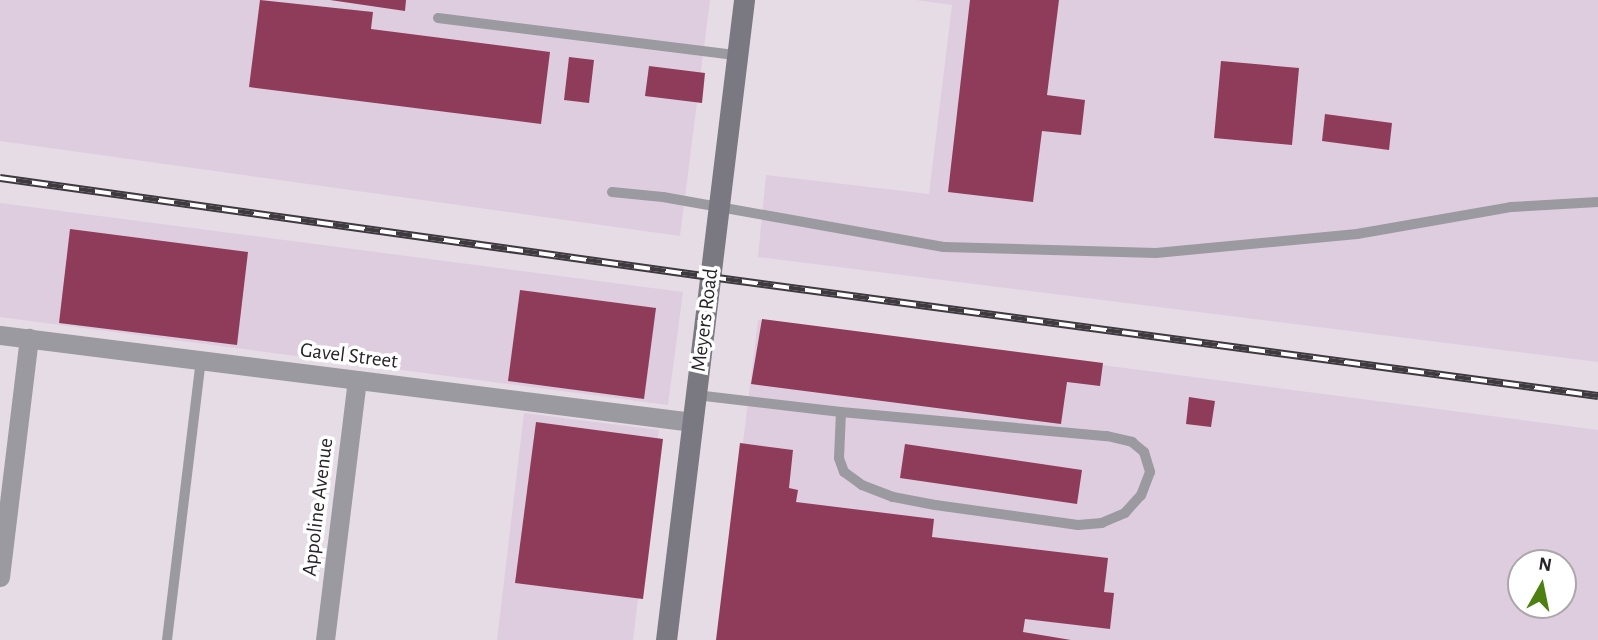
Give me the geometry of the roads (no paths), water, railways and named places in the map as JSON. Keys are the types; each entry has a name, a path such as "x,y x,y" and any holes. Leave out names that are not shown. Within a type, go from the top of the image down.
{"street":[{"name":"Meyers Road","path":"667,640 744,0"},
{"name":"Gavel Street","path":"0,335 693,422"},
{"path":"0,577 29,338"},
{"name":"Appoline Avenue","path":"325,640 357,380"}],"lane":[{"path":"438,18 737,55"},
{"path":"612,192 663,197 944,247 1156,253 1357,234 1511,207 1598,202"},
{"path":"167,640 201,360"},
{"path":"696,395 841,412 1107,436 1132,442 1144,452 1150,472 1141,495 1125,513 1102,523 1078,525 903,499 862,485 844,472 839,458 841,412"}],"railway":[{"path":"0,178 710,277 1598,396"}]}
